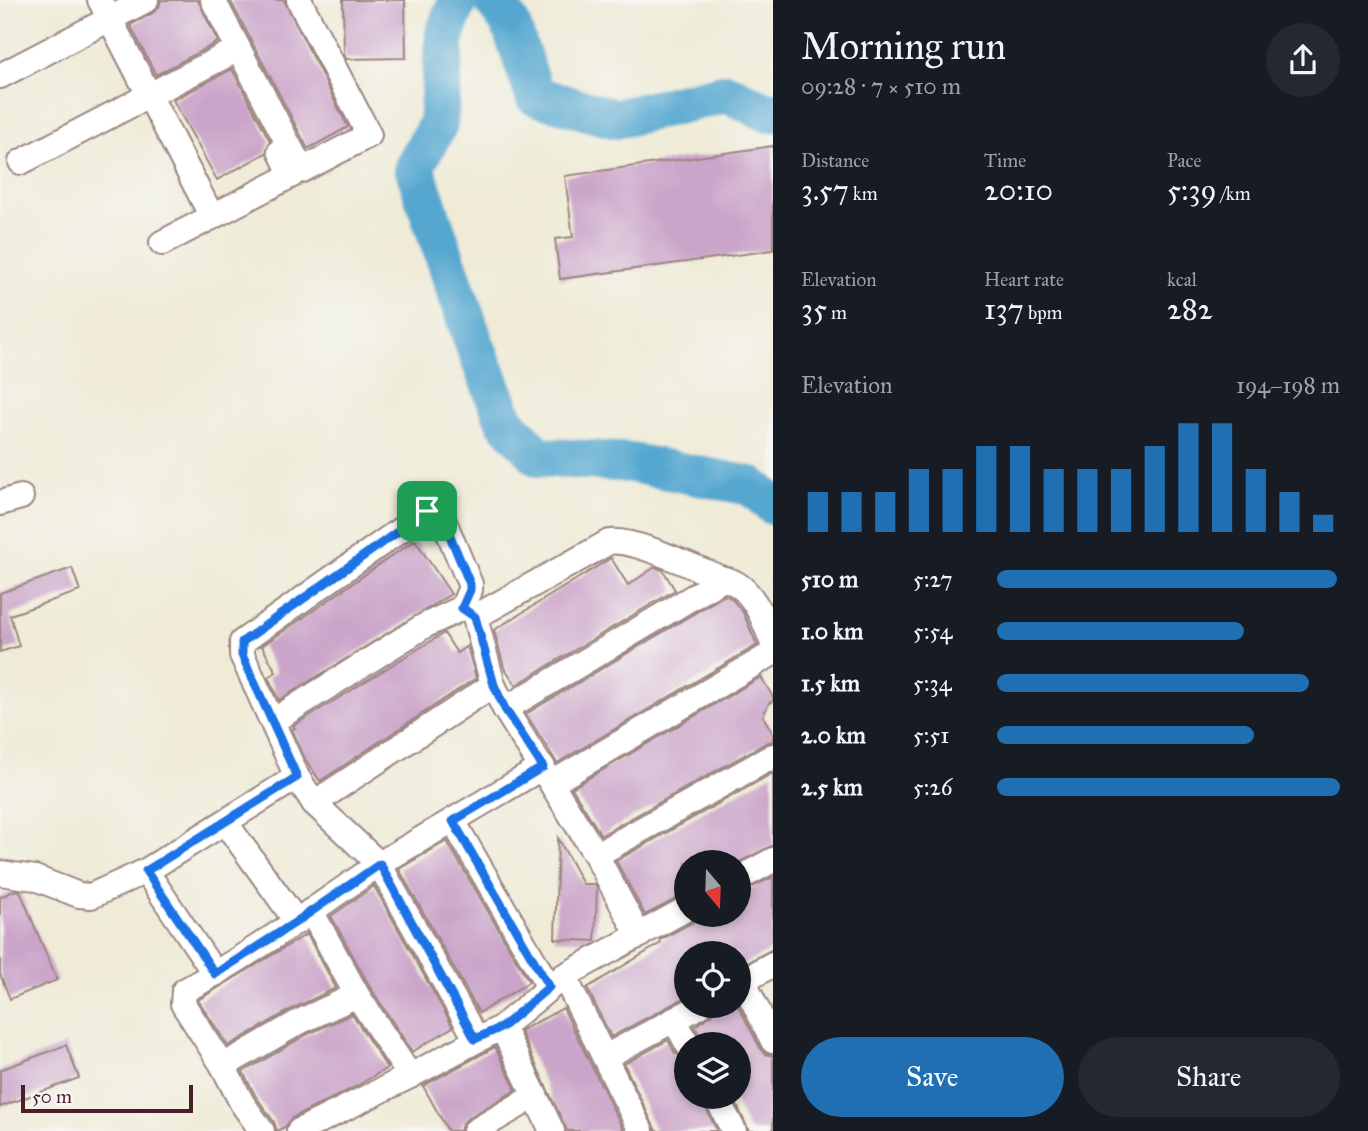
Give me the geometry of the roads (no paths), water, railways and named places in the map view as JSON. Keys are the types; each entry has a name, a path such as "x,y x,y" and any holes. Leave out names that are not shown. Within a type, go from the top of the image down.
{"street":[{"path":"0,76 105,9 146,0"},
{"path":"201,0 234,51 302,170 369,135 299,0"},
{"path":"162,243 292,175 213,0"},
{"path":"105,9 212,217"},
{"path":"21,162 234,51"},
{"path":"475,1039 380,864 314,803 297,777 242,655 242,642 427,511 436,512 443,519 470,584 469,612 505,709 596,855 639,936"},
{"path":"273,722 424,626 469,612 608,542 617,541 641,548 741,585 764,620 773,644"},
{"path":"505,709 723,579"},
{"path":"262,1131 242,1103 223,1066 183,1003 184,991 304,917 380,864 453,821 547,775 773,653"},
{"path":"314,803 494,685"},
{"path":"596,855 773,756"},
{"path":"0,873 36,878 91,896 146,871 297,777"},
{"path":"453,821 605,1057 641,1131"},
{"path":"225,822 304,917 410,1076"},
{"path":"751,872 773,860"},
{"path":"146,871 215,974"},
{"path":"299,1131 324,1125 475,1039 502,1027 557,981 674,916"},
{"path":"751,976 773,964"},
{"path":"223,1066 299,1022 357,995"},
{"path":"751,1000 773,1041"},
{"path":"605,1057 680,1018"},
{"path":"675,1021 681,1032"},
{"path":"502,1027 552,1131"},
{"path":"475,1131 535,1096"},
{"path":"722,1109 734,1131"}],"waterway":[{"path":"458,0 445,33 438,124 414,167 474,343 505,421 539,457 632,463 751,486 773,505"},
{"path":"493,0 510,23 535,96 616,119 727,93 769,113 773,112"}]}
